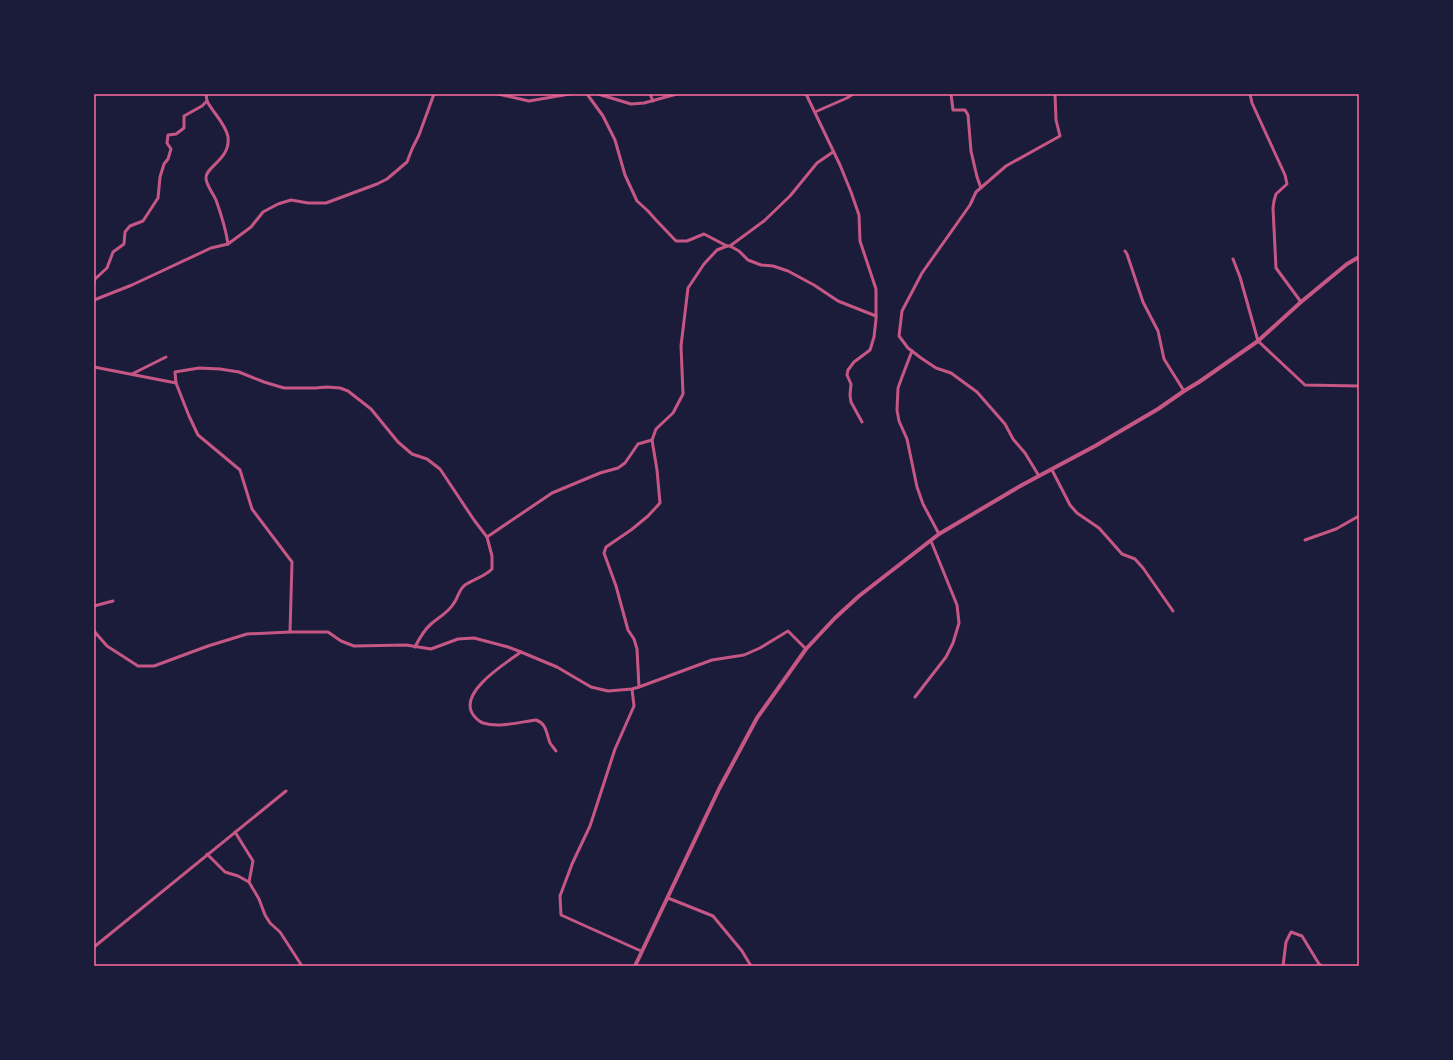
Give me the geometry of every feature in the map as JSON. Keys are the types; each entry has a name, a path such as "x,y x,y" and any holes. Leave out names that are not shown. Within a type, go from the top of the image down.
{"street":[{"path":"206,94 210,108 225,128 228,137 226,152 205,175 206,181 217,204 227,235 228,244"},
{"path":"94,300 132,285 211,248 228,244 251,227 263,212 278,204 291,200 308,203 326,203 387,179 407,162 419,136 434,94"},
{"path":"498,94 529,101 570,94"},
{"path":"587,94 603,116 615,140 625,175 637,201 676,241 687,241 704,234 740,251 748,260 761,265 773,266 788,271 814,285 838,301 876,316"},
{"path":"598,94 631,104 653,101 677,94"},
{"path":"650,94 653,101"},
{"path":"806,94 851,192 859,215 860,241 876,289 876,316 874,336 870,350 854,362 848,370 847,375 851,384 851,402 862,422"},
{"path":"815,112 853,94"},
{"path":"950,94 953,110 965,110 968,115 971,151 981,188"},
{"path":"1039,476 1025,453 1013,439 1005,424 977,392 951,373 936,368 912,351 899,336 902,311 922,273 970,205 976,192 1006,166 1060,136 1056,120 1055,94"},
{"path":"1250,94 1252,103 1285,175 1287,184 1276,194 1273,208 1276,268 1301,302"},
{"path":"94,283 95,279 107,268 113,252 124,244 125,232 130,226 144,221 158,198 160,177 164,164 168,159 171,150 167,143 168,136 176,134 184,128 184,116 202,106 207,101"},
{"path":"639,687 637,649 634,639 628,630 616,586 604,553 606,547 632,530 660,503 658,476 652,440 656,429 673,413 683,394 681,346 688,288 704,264 717,250 729,246 764,221 790,196 817,163 833,152"},
{"path":"1125,251 1143,302 1158,331 1164,359 1184,391"},
{"path":"635,966 719,789 757,718 806,649 835,618 859,596 939,534 1039,476 1095,446 1158,409 1199,382 1258,341 1301,302 1347,264 1359,257"},
{"path":"1233,259 1240,276 1258,341 1305,386 1359,386"},
{"path":"912,351 898,388 897,410 899,421 907,439 917,487 923,504 939,534"},
{"path":"132,374 166,357"},
{"path":"94,367 176,383"},
{"path":"290,632 292,562 252,509 240,470 198,435 176,383 176,372 199,368 239,372 284,388 340,388 348,391 371,409 398,442 412,454 427,459 440,469 487,537 492,556 492,569 487,574 464,585 458,593 455,603 444,615 431,624 415,647"},
{"path":"487,537 552,493 600,473 618,468 625,463 638,444 652,440"},
{"path":"1052,470 1070,505 1077,513 1099,528 1122,554 1135,559 1146,572 1173,611"},
{"path":"1305,540 1336,529 1359,516"},
{"path":"915,697 946,657 953,643 959,623 957,605 931,541"},
{"path":"94,606 113,600"},
{"path":"94,631 107,646 138,666 154,666 208,646 247,634 328,632 341,641 354,646 406,645 431,649 458,639 474,638 521,652 557,667 591,687 608,691 632,689 712,660 744,655 760,648 788,631 806,649"},
{"path":"521,652 486,678 476,690 470,704 471,711 475,719 484,724 536,720 542,722 546,728 551,744 556,751"},
{"path":"632,689 634,706 615,748 590,826 572,864 560,896 560,915 641,951"},
{"path":"94,947 286,791"},
{"path":"235,832 253,861 249,882"},
{"path":"207,854 225,872 238,876 249,882 270,923 280,932 302,966"},
{"path":"668,898 713,916 742,951 751,966"},
{"path":"1283,966 1286,942 1291,932 1302,936 1319,964 1322,966"}]}
